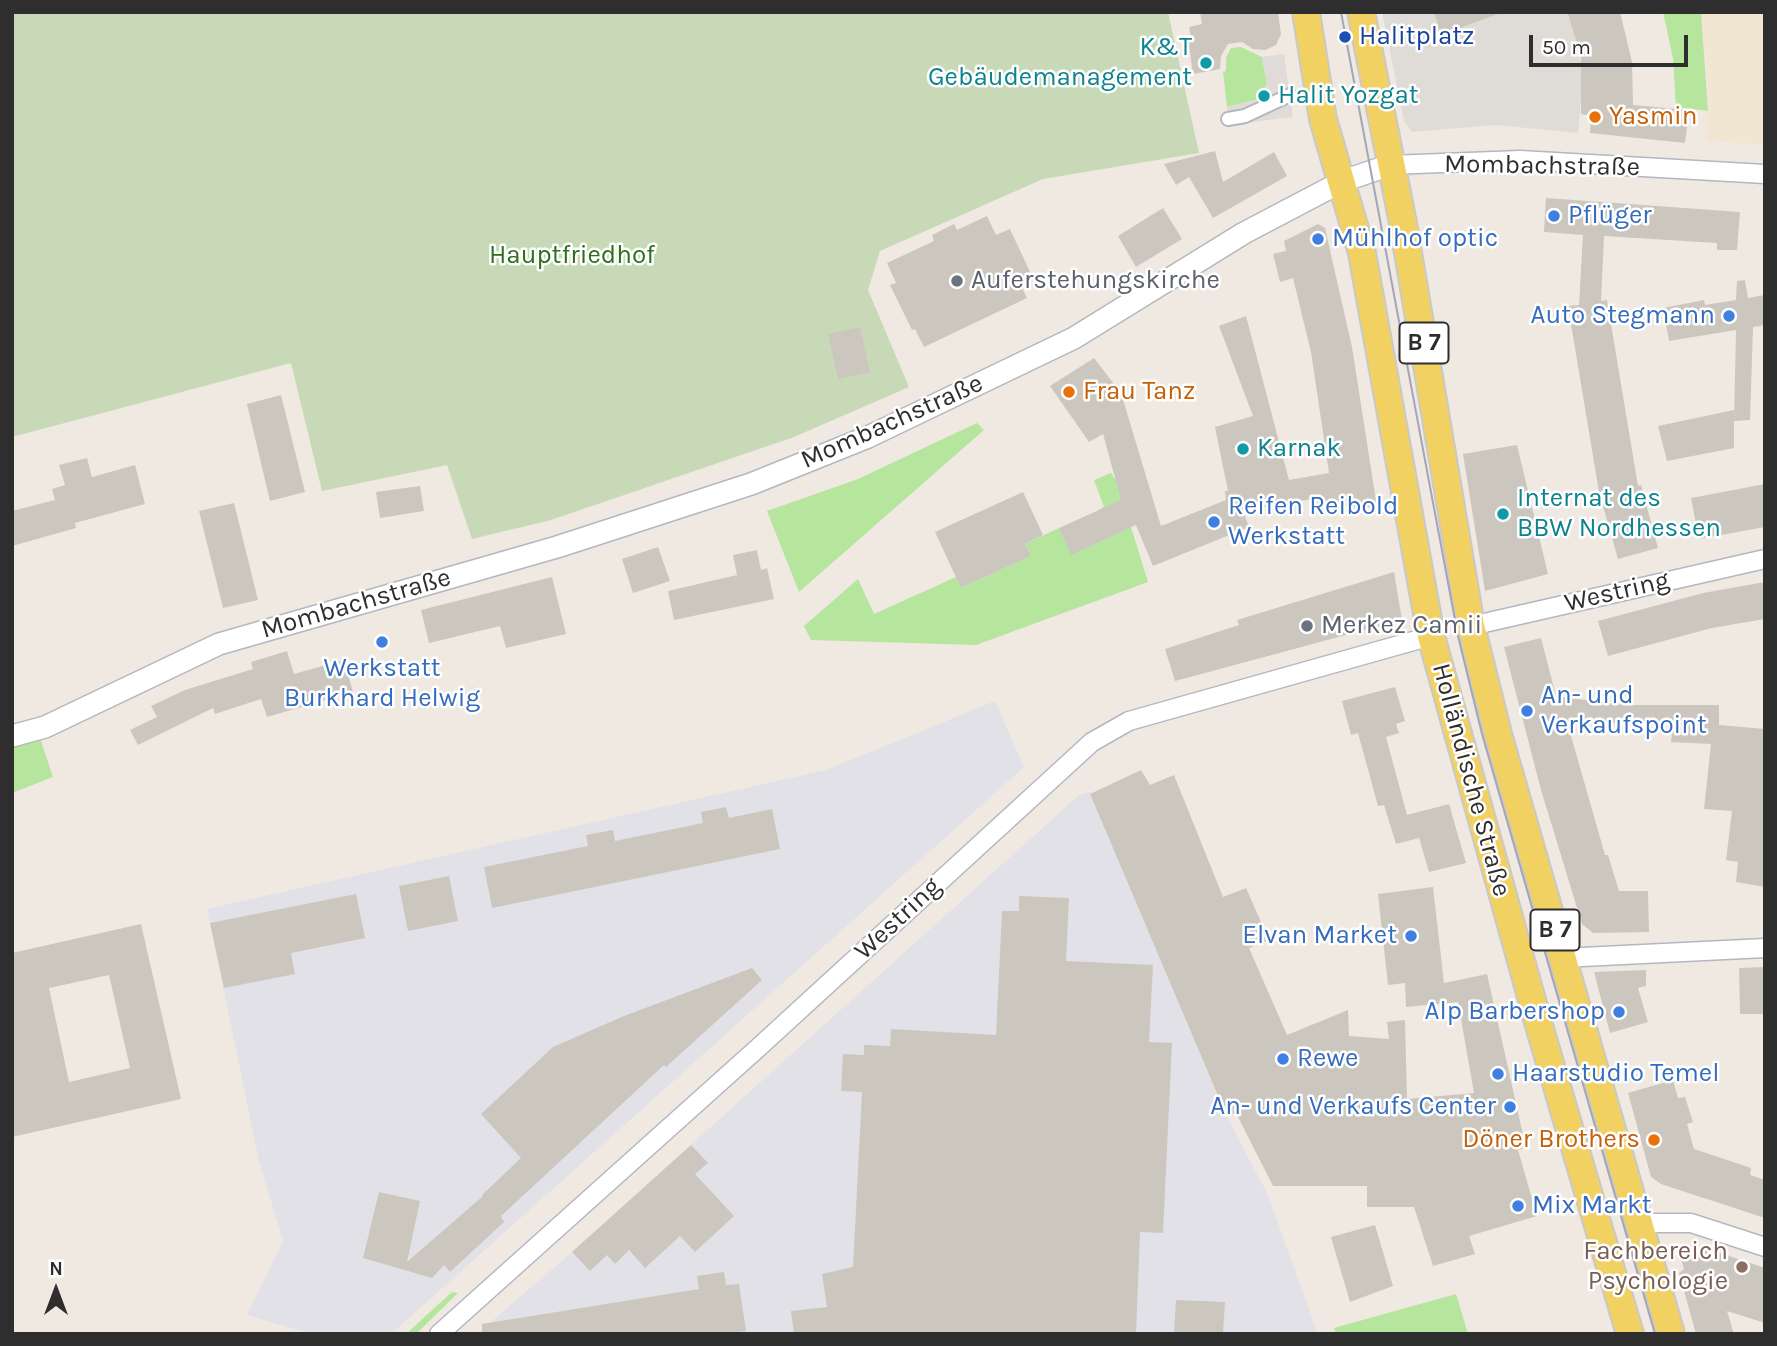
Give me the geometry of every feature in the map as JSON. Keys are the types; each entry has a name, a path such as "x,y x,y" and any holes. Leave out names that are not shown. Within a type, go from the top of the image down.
{"main road":[{"name":"Holländische Straße","path":"1306,12 1323,119 1362,253 1432,636 1532,1002 1630,1334"},
{"name":"Holländische Straße","path":"1360,12 1406,237 1471,626 1562,958 1671,1334"}],"street":[{"path":"1228,119 1245,116 1290,94"},
{"name":"Mombachstraße","path":"12,736 45,727 219,643 557,547 751,484 868,437 1074,338 1244,233 1343,181 1391,165 1520,160 1765,174"},
{"name":"Westring","path":"1471,626 1765,559"},
{"name":"Westring","path":"439,1334 759,1047 1092,742 1129,721 1432,636"},
{"path":"1562,958 1765,948"},
{"path":"1638,1223 1691,1223 1765,1247"}],"shaded area":[{"path":"1382,12 1434,12 1442,35 1502,12 1566,12 1577,38 1583,77 1578,133 1496,125 1412,132 1404,121"},
{"path":"1701,12 1765,12 1765,144 1707,141 1708,83"},
{"name":"Halitplatz","path":"1284,54 1293,117 1228,125 1227,107 1259,99 1267,84 1262,57"},
{"path":"995,701 1024,767 391,1334 311,1334 247,1315 283,1241 259,1161 207,909 826,770"},
{"path":"1089,792 1227,1117 1267,1193 1318,1334 477,1334 572,1252 1079,795"}],"green space":[{"name":"Hauptfriedhof","path":"12,12 1168,12 1199,153 1043,179 880,251 868,290 909,387 794,437 551,520 472,539 447,465 322,491 291,363 12,437"},
{"path":"1663,12 1701,12 1708,111 1676,107 1673,58"},
{"path":"1241,47 1262,57 1267,84 1259,99 1227,107 1223,72 1226,71 1226,58 1231,48"},
{"path":"977,423 984,430 799,592 767,511 858,479"},
{"path":"1111,473 1117,482 1148,582 976,645 811,640 804,626 858,579 874,614 956,577 961,588 1031,556 1025,544 1059,528 1072,554 1110,537 1098,510 1104,507 1094,480"},
{"path":"39,735 53,777 12,793 12,742"},
{"path":"452,1292 458,1293 416,1334 406,1334"},
{"path":"1456,1294 1468,1334 1336,1334 1334,1328"}],"building":[{"path":"1200,12 1278,12 1281,34 1276,45 1265,50 1253,49 1242,42 1228,44 1221,56 1220,69 1193,74 1189,27 1202,24"},
{"path":"1434,12 1498,12 1498,14 1441,35"},
{"path":"1567,12 1620,12 1632,62 1633,105 1689,110 1685,143 1590,133 1591,116 1581,114 1581,55"},
{"path":"1215,151 1223,182 1274,152 1287,176 1213,218 1189,177 1176,185 1164,164"},
{"path":"1546,198 1740,212 1737,250 1717,250 1717,243 1604,236 1601,301 1607,300 1638,486 1641,485 1658,548 1618,559 1599,492 1568,306 1579,305 1583,235 1544,232"},
{"path":"1163,208 1182,239 1136,267 1118,236"},
{"name":"Auferstehungskirche","path":"987,216 996,235 1010,229 1031,274 1018,280 1027,298 924,347 915,329 912,330 890,285 896,283 887,263 934,241 932,235 954,224 957,230"},
{"path":"1318,224 1325,228 1352,347 1377,507 1318,507 1317,498 1243,511 1249,527 1153,566 1136,525 1071,555 1059,528 1121,500 1103,434 1089,442 1050,386 1094,358 1121,393 1161,526 1226,500 1225,491 1228,491 1215,427 1253,416 1219,326 1246,316 1289,480 1329,473 1311,352 1293,278 1280,282 1273,254 1286,251 1284,241"},
{"path":"1745,280 1748,298 1765,295 1765,325 1753,327 1750,420 1734,421 1736,330 1669,341 1663,308 1704,300 1705,305 1736,300 1737,281"},
{"path":"860,327 870,372 838,379 828,334"},
{"path":"281,395 305,492 270,501 247,404"},
{"path":"1734,410 1734,448 1667,461 1658,426"},
{"name":"Internat des BBW Nordhessen","path":"1517,445 1548,574 1485,591 1463,454"},
{"path":"87,458 92,477 135,465 145,504 75,523 76,528 12,546 12,511 55,500 52,489 65,485 59,465"},
{"path":"1765,484 1765,527 1699,539 1691,498"},
{"path":"420,486 424,511 380,518 376,492"},
{"path":"1023,492 1043,535 1025,544 1031,556 961,588 935,532"},
{"path":"234,503 258,600 223,608 199,511"},
{"path":"658,547 670,581 633,593 622,559"},
{"path":"757,550 761,570 767,568 774,599 674,620 668,591 737,575 733,555"},
{"name":"Merkez Camii","path":"1394,572 1402,620 1175,681 1165,649 1239,625 1237,620"},
{"path":"552,577 566,634 506,648 500,626 429,643 421,610"},
{"path":"1765,582 1765,619 1712,628 1608,656 1598,621 1703,593"},
{"path":"1541,638 1556,696 1623,705 1719,705 1719,725 1765,729 1765,887 1736,882 1738,862 1726,860 1732,811 1704,809 1711,744 1671,742 1673,724 1567,722 1605,855 1608,855 1619,891 1648,891 1649,932 1593,933 1582,924 1541,790 1504,647"},
{"path":"287,651 294,674 344,660 353,692 267,717 261,699 215,714 213,708 138,745 130,730 157,717 151,706 185,690 253,669 251,662"},
{"path":"1395,687 1405,721 1396,724 1399,733 1386,737 1407,815 1449,804 1466,863 1429,872 1419,838 1396,844 1384,805 1378,806 1358,733 1351,735 1342,701"},
{"path":"1141,770 1150,785 1174,775 1223,897 1246,888 1269,940 1249,948 1287,1035 1348,1010 1349,1036 1389,1039 1387,1022 1405,1020 1407,1099 1474,1093 1458,1002 1406,1007 1405,983 1388,985 1378,894 1433,887 1444,983 1487,974 1526,1148 1518,1150 1537,1216 1469,1236 1475,1254 1433,1266 1414,1207 1367,1207 1367,1186 1273,1186 1236,1113 1227,1117 1090,794"},
{"path":"726,807 729,818 772,809 780,849 492,908 484,867 588,846 586,835 613,830 615,841 703,823 701,812"},
{"path":"449,876 458,921 408,931 399,886"},
{"path":"356,894 365,938 291,953 295,974 224,988 210,923"},
{"path":"1019,896 1069,898 1066,961 1153,965 1149,1042 1172,1043 1163,1233 1140,1232 1136,1334 794,1334 791,1311 827,1307 822,1274 853,1267 862,1092 841,1091 843,1054 864,1055 864,1045 890,1046 891,1029 996,1035 1002,911 1019,911"},
{"path":"141,924 181,1099 12,1137 12,953","holes":["109,975 130,1068 69,1082 49,988"]},
{"path":"1765,967 1765,1014 1740,1014 1739,968"},
{"path":"752,968 762,980 666,1067 664,1065 501,1216 504,1222 450,1272 444,1265 432,1278 363,1258 379,1192 420,1201 407,1262 483,1196 521,1158 481,1114 553,1047 624,1016"},
{"path":"1646,970 1646,986 1638,988 1648,1022 1610,1033 1594,972"},
{"path":"1673,1080 1678,1098 1685,1097 1693,1122 1687,1124 1694,1149 1751,1168 1750,1175 1765,1180 1765,1218 1661,1184 1651,1177 1628,1093"},
{"path":"691,1145 708,1163 695,1174 734,1216 695,1252 680,1236 645,1268 629,1250 615,1264 607,1255 590,1271 572,1252"},
{"path":"1375,1225 1393,1286 1350,1302 1331,1237"},
{"path":"1705,1248 1765,1268 1765,1323 1727,1311 1734,1334 1696,1334 1679,1273 1684,1269 1681,1259"},
{"path":"724,1272 726,1285 739,1284 746,1331 717,1334 482,1334 482,1324 699,1289 697,1276"},
{"path":"1176,1300 1225,1302 1223,1334 1174,1334"}],"tram line":[{"path":"1341,12 1458,636 1482,734 1655,1334"}],"place":[{"name":"Halitplatz","path":"1345,37"},
{"name":"K&T Gebäudemanagement","path":"1206,63"},
{"name":"Halit Yozgat","path":"1264,96"},
{"name":"Yasmin","path":"1595,117"},
{"name":"Pflüger","path":"1554,216"},
{"name":"Mühlhof optic","path":"1318,239"},
{"name":"Auferstehungskirche","path":"957,281"},
{"name":"Auto Stegmann","path":"1729,316"},
{"name":"Frau Tanz","path":"1069,392"},
{"name":"Karnak","path":"1243,449"},
{"name":"Internat des BBW Nordhessen","path":"1503,514"},
{"name":"Reifen Reibold Werkstatt","path":"1214,522"},
{"name":"Merkez Camii","path":"1307,626"},
{"name":"Werkstatt Burkhard Helwig","path":"382,642"},
{"name":"An- und Verkaufspoint","path":"1527,711"},
{"name":"Elvan Market","path":"1411,936"},
{"name":"Alp Barbershop","path":"1619,1012"},
{"name":"Rewe","path":"1283,1059"},
{"name":"Haarstudio Temel","path":"1498,1074"},
{"name":"An- und Verkaufs Center","path":"1510,1107"},
{"name":"Döner Brothers","path":"1654,1140"},
{"name":"Mix Markt","path":"1518,1206"},
{"name":"Fachbereich Psychologie","path":"1742,1267"}]}
